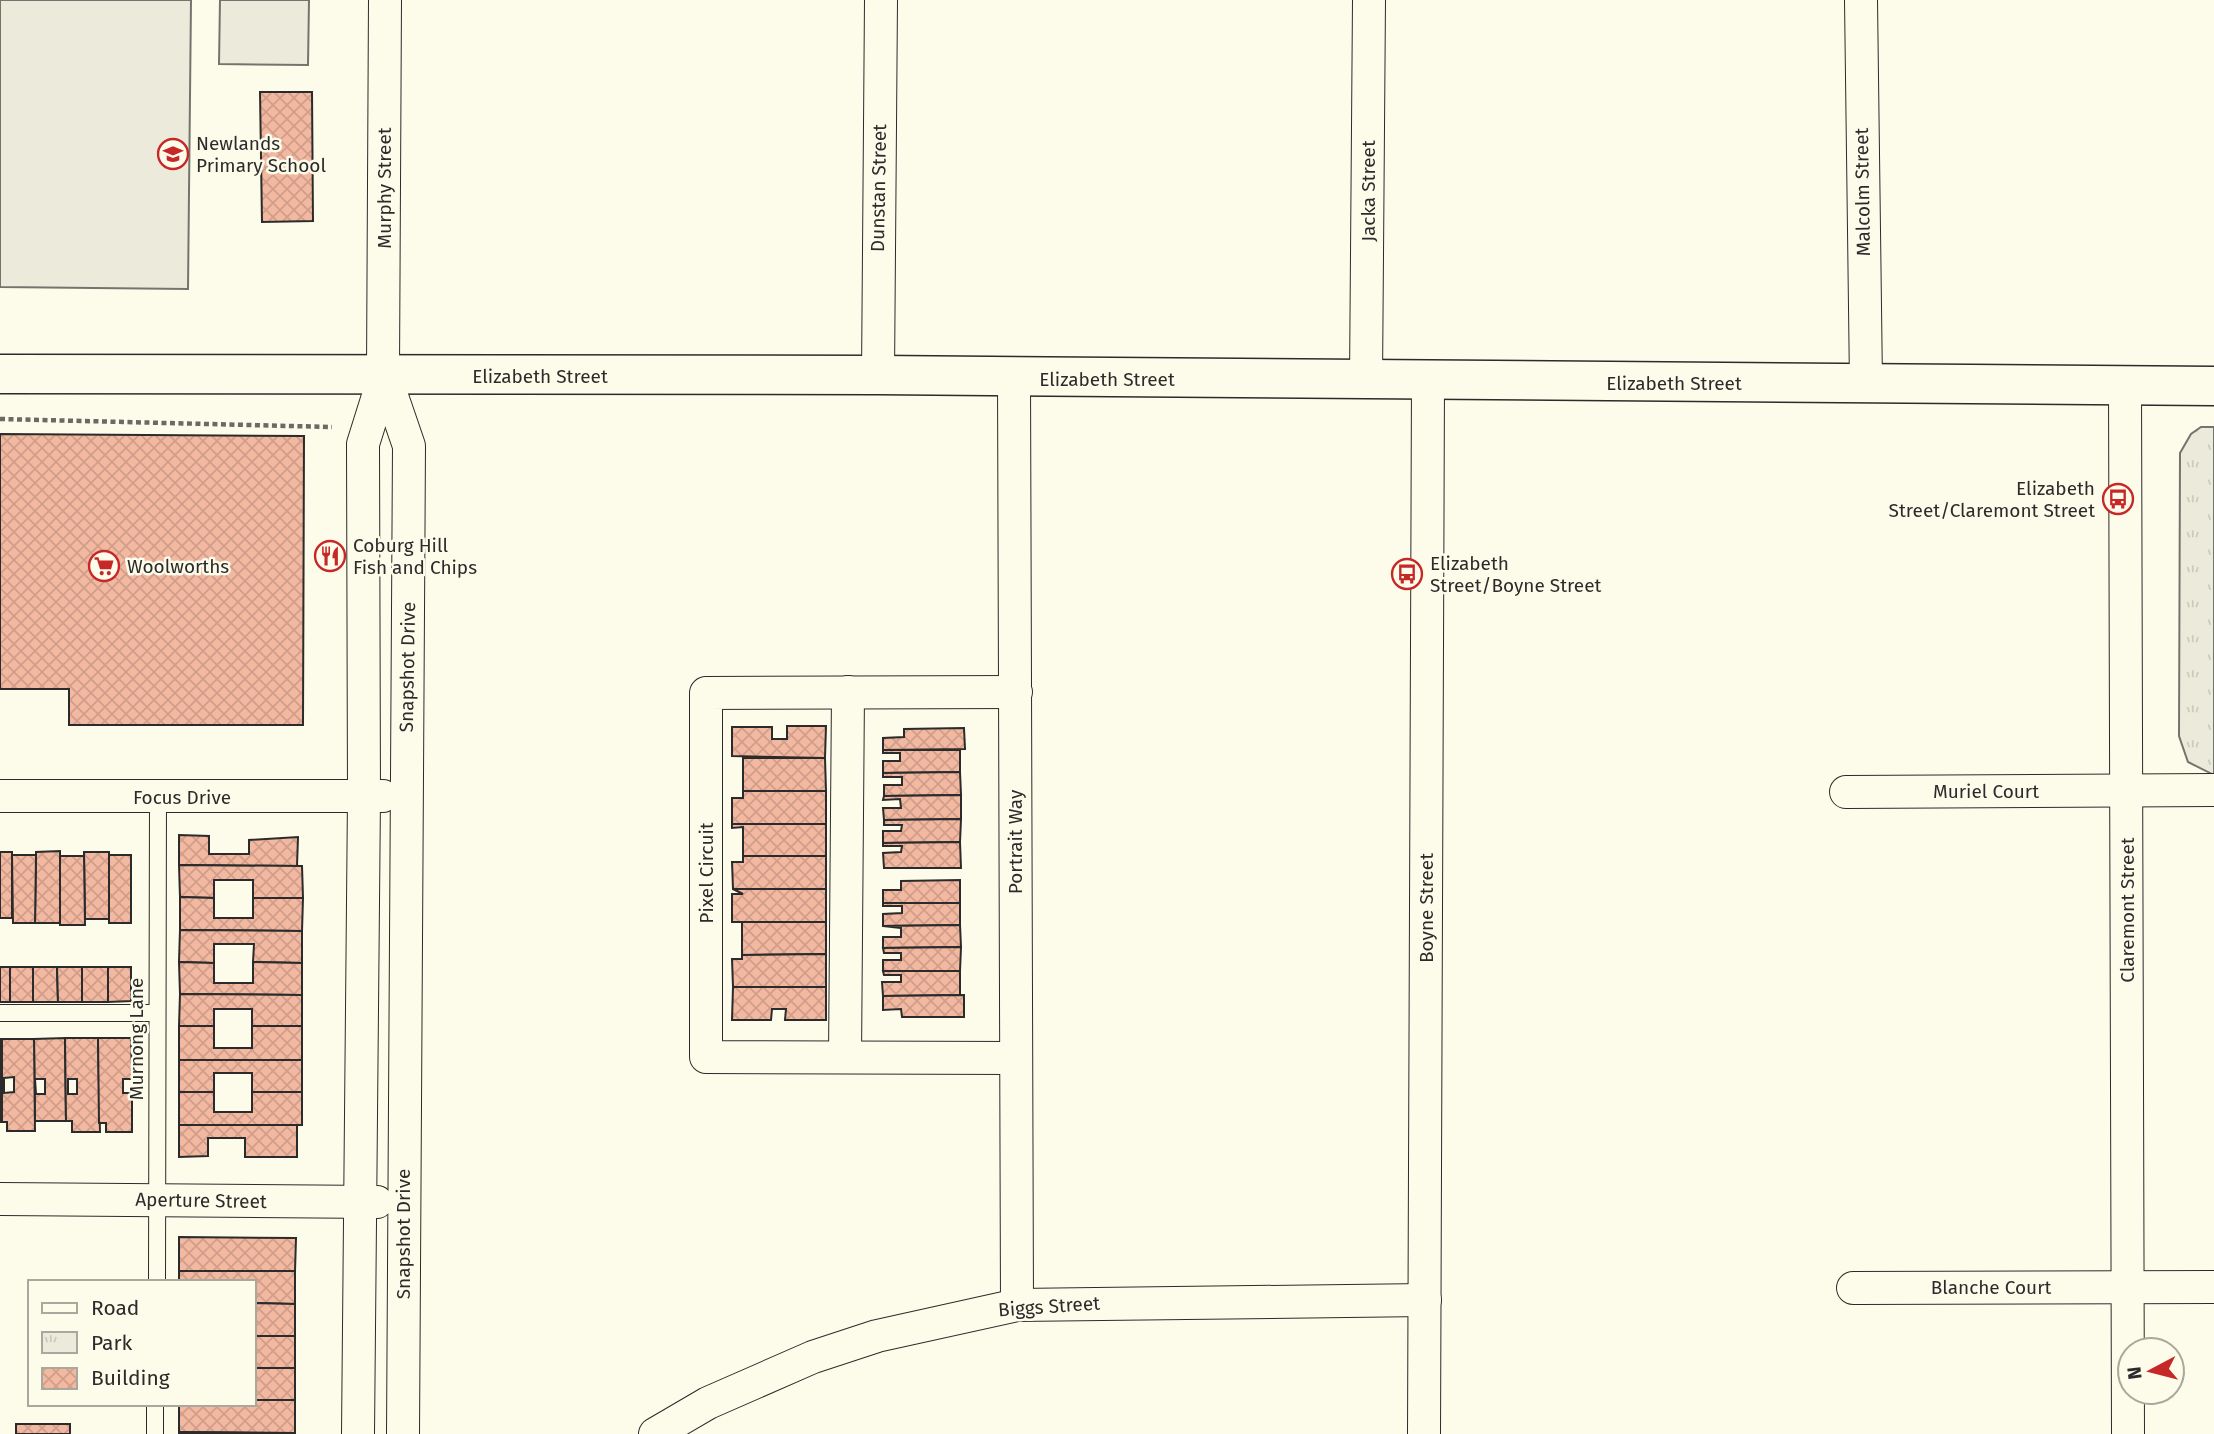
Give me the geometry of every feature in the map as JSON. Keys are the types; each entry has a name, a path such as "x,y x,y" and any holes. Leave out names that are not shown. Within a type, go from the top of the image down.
{"street":[{"name":"Murphy Street","path":"384,376 385,0"},
{"name":"Dunstan Street","path":"878,375 881,0"},
{"name":"Jacka Street","path":"1366,381 1370,0"},
{"name":"Malcolm Street","path":"1861,0 1866,384"},
{"name":"Elizabeth Street","path":"0,374 878,375 1014,379 2214,386"},
{"path":"358,1434 358,1202 364,796 363,444 384,376"},
{"name":"Snapshot Drive","path":"384,376 409,446 402,1202 403,1434"},
{"name":"Portrait Way","path":"1014,379 1014,1058 1017,1305"},
{"name":"Boyne Street","path":"1424,1434 1427,382"},
{"name":"Claremont Street","path":"2125,386 2128,1434"},
{"path":"845,1057 848,692"},
{"name":"Pixel Circuit","path":"1014,1058 706,1057 706,693 1016,692"},
{"name":"Muriel Court","path":"1846,792 2214,790"},
{"name":"Focus Drive","path":"0,796 406,797"},
{"name":"Aperture Street","path":"0,1199 402,1202"},
{"name":"Blanche Court","path":"1853,1288 2214,1287"},
{"name":"Biggs Street","path":"656,1434 708,1403 813,1357 877,1336 1017,1305 1425,1300"}],"lane":[{"name":"Murnong Lane","path":"157,1280 158,796"},
{"path":"0,1013 156,1013"},
{"path":"155,1434 156,1406"}],"path":[{"path":"0,419 332,427"}],"green space":[{"path":"0,0 191,0 188,289 0,287"},
{"path":"220,0 309,0 308,65 219,64"},
{"path":"2201,427 2214,427 2214,775 2188,762 2179,736 2180,453 2191,434"}],"building":[{"path":"260,92 312,92 313,221 262,222"},
{"path":"0,434 304,436 303,725 69,725 69,689 0,689"},
{"path":"787,726 826,726 825,758 732,756 732,727 772,727 772,739 787,739"},
{"path":"964,728 965,749 883,750 883,738 904,737 904,729"},
{"path":"883,750 960,750 960,772 883,773 883,761 900,761 900,753 883,753"},
{"path":"743,758 825,758 826,791 743,791"},
{"path":"960,772 961,795 884,796 884,785 902,785 902,777 883,777 883,773"},
{"path":"743,791 826,791 826,824 732,824 732,798 743,798"},
{"path":"961,795 961,819 884,820 883,808 901,808 900,799 883,800 884,796"},
{"path":"961,819 960,842 883,843 883,831 901,831 902,825 884,825 884,820"},
{"path":"732,824 826,824 826,856 743,856 743,827 732,828"},
{"path":"179,835 209,836 209,854 249,854 249,840 298,837 297,866 179,865"},
{"path":"960,842 961,868 884,868 883,853 901,852 902,846 883,846 883,843"},
{"path":"60,851 60,923 35,923 36,852"},
{"path":"0,852 12,852 12,918 0,918"},
{"path":"84,852 109,852 110,919 85,919"},
{"path":"12,855 36,855 35,923 13,923"},
{"path":"109,855 131,855 131,923 109,923"},
{"path":"60,856 84,856 85,925 60,925"},
{"path":"743,856 826,856 826,889 733,889 732,862 743,862"},
{"path":"179,865 302,866 303,898 253,898 253,880 214,880 214,898 180,897"},
{"path":"960,880 960,903 883,903 883,890 901,890 901,881"},
{"path":"733,889 826,889 826,922 732,922 732,894 743,894"},
{"path":"180,897 214,898 214,918 253,918 253,898 303,898 302,931 180,930"},
{"path":"883,903 960,903 960,925 883,926 883,914 902,913 902,906 883,906"},
{"path":"742,922 826,922 826,954 742,955"},
{"path":"960,925 961,947 883,948 883,937 901,937 901,928 883,926"},
{"path":"180,930 302,931 302,963 253,962 254,944 214,944 214,963 179,962"},
{"path":"961,947 960,971 883,971 883,960 901,960 901,953 884,953 883,948"},
{"path":"826,954 826,987 733,987 732,959 742,959 742,955"},
{"path":"179,962 214,963 214,983 253,983 253,962 302,963 302,995 180,994"},
{"path":"0,967 10,967 10,1002 0,1002"},
{"path":"10,967 33,967 33,1002 10,1002"},
{"path":"33,967 57,967 58,1002 33,1002"},
{"path":"57,967 82,967 82,1002 58,1002"},
{"path":"82,967 108,967 108,1002 82,1002"},
{"path":"108,967 131,967 131,1001 108,1002"},
{"path":"883,971 960,971 960,995 883,996 882,982 901,982 901,975 884,975"},
{"path":"733,987 826,987 826,1020 785,1020 786,1009 772,1009 771,1020 732,1020"},
{"path":"180,994 302,995 302,1026 252,1026 252,1009 214,1009 214,1026 179,1026"},
{"path":"964,995 964,1017 902,1017 901,1009 883,1010 883,996"},
{"path":"179,1026 214,1026 214,1048 252,1048 252,1026 302,1026 302,1060 179,1060"},
{"path":"65,1038 66,1121 35,1121 34,1039","holes":["35,1079 45,1079 45,1094 36,1094"]},
{"path":"65,1038 98,1038 100,1132 72,1132 72,1121 66,1121","holes":["68,1079 77,1079 77,1094 68,1094"]},
{"path":"98,1038 131,1038 132,1079 123,1079 123,1093 132,1093 132,1132 106,1132 106,1123 99,1123"},
{"path":"2,1039 2,1122 0,1122"},
{"path":"2,1039 34,1039 35,1131 7,1131 7,1122 2,1122","holes":["14,1077 14,1092 4,1093 4,1078"]},
{"path":"179,1060 302,1060 302,1092 252,1092 252,1073 214,1073 214,1092 179,1092"},
{"path":"179,1092 214,1092 214,1112 252,1112 252,1092 302,1092 302,1125 179,1125"},
{"path":"179,1125 297,1125 297,1157 245,1157 245,1138 208,1138 208,1156 179,1157"},
{"path":"179,1237 296,1238 295,1271 179,1271"},
{"path":"179,1271 295,1271 295,1304 256,1303 256,1280 179,1280"},
{"path":"256,1303 295,1304 295,1336 256,1336"},
{"path":"256,1336 295,1336 295,1368 256,1368"},
{"path":"256,1368 295,1368 295,1400 256,1400"},
{"path":"256,1400 295,1400 295,1433 179,1432 179,1406 256,1406"},
{"path":"16,1424 70,1424 70,1434 16,1434"},
{"path":"295,1433 295,1434 179,1434"}],"place":[{"name":"Newlands Primary School","path":"173,154"},
{"name":"Elizabeth Street/Claremont Street","path":"2118,499"},
{"name":"Coburg Hill Fish and Chips","path":"330,556"},
{"name":"Woolworths","path":"104,566"},
{"name":"Elizabeth Street/Boyne Street","path":"1407,574"}]}
